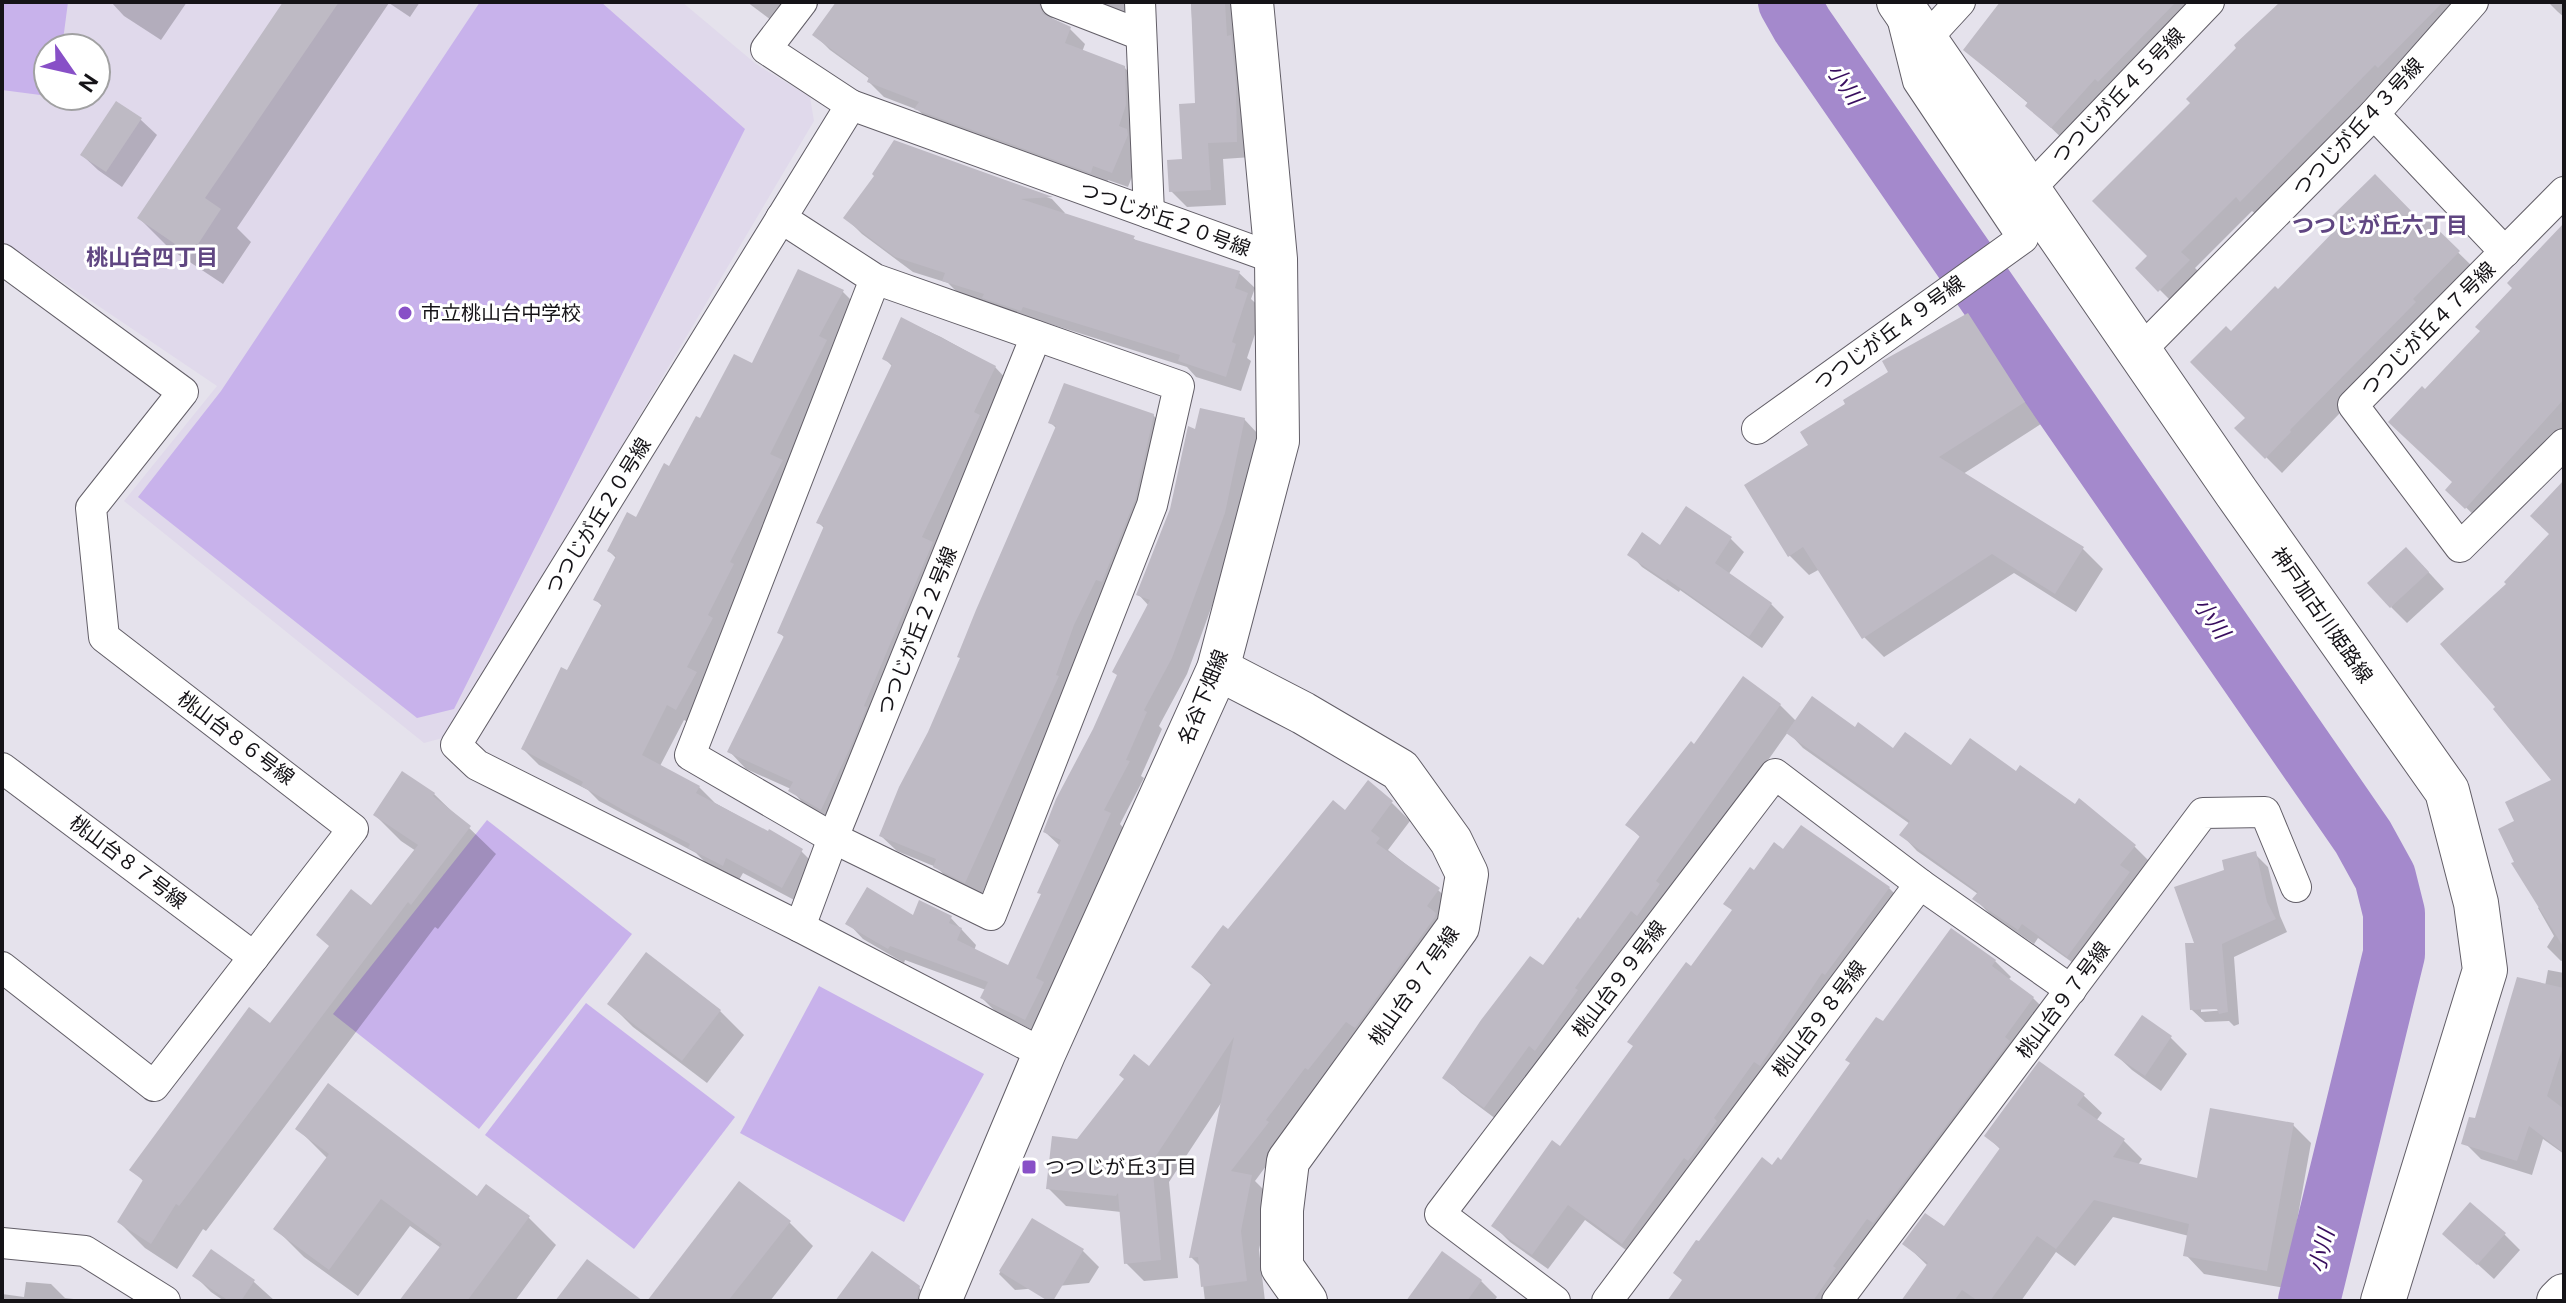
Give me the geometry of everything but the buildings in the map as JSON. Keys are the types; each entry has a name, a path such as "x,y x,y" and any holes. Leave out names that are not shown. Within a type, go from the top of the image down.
{"main road":[{"name":"神戸加古川姫路線","path":"1899,2 2139,352 2447,791 2473,889 2485,970 2383,1301"}],"street":[{"path":"802,2 766,49 851,105"},
{"path":"1056,2 1141,35"},
{"path":"1140,2 1149,213"},
{"name":"名谷下畑線","path":"940,1301 1044,1054 1218,669 1278,441 1276,259 1252,2"},
{"name":"つつじが丘４９号線","path":"1757,429 2023,238 1918,81 1899,2"},
{"path":"1925,40 1960,2"},
{"name":"つつじが丘４５号線","path":"2028,191 2209,2"},
{"name":"つつじが丘４３号線","path":"2139,352 2374,114 2473,2"},
{"name":"つつじが丘２０号線","path":"1044,1054 477,765 456,745 851,105 1276,259"},
{"path":"2374,114 2505,252"},
{"name":"つつじが丘４７号線","path":"2564,192 2353,405 2460,547 2564,444"},
{"path":"781,218 875,279 1179,386 1152,505 991,915 833,838 690,755 875,279"},
{"name":"桃山台８６号線","path":"2,259 183,392 91,508 104,637 353,829 154,1086 2,967"},
{"name":"つつじが丘２２号線","path":"800,927 1036,336"},
{"name":"桃山台９７号線","path":"1218,669 1303,713 1400,770 1451,841 1467,874 1458,927 1288,1161 1282,1210 1282,1267 1306,1301"},
{"name":"桃山台８７号線","path":"2,768 254,957"},
{"name":"桃山台９９号線","path":"1555,1301 1440,1214 1775,774 1920,884"},
{"name":"桃山台９７号線","path":"1837,1301 2203,813 2265,812 2296,887"},
{"path":"1920,884 2071,990"},
{"name":"桃山台９８号線","path":"1607,1301 1920,884"},
{"path":"2,1243 85,1251 151,1297"},
{"path":"2558,1301 2564,1295"}],"shaded area":[{"name":"市立桃山台中学校","path":"2,2 682,2 756,64 810,97 814,121 450,736 424,743 124,501 217,386 2,241"},
{"path":"2,2 68,2 64,32 32,32 32,94 2,90"},
{"path":"480,2 601,2 745,129 454,709 417,718 138,497 221,391"},
{"path":"487,820 632,934 479,1129 333,1014"},
{"path":"819,986 984,1074 904,1222 740,1133"},
{"path":"586,1003 735,1117 634,1249 485,1135"}],"waterway":[{"name":"小川","path":"1789,2 2363,837 2385,877 2394,913 2394,954 2309,1301"}],"place":[{"name":"市立桃山台中学校","path":"405,313"},
{"name":"つつじが丘3丁目","path":"1029,1167"}],"district":[{"name":"つつじが丘六丁目","path":"2380,225"},
{"name":"桃山台四丁目","path":"152,257"}]}
